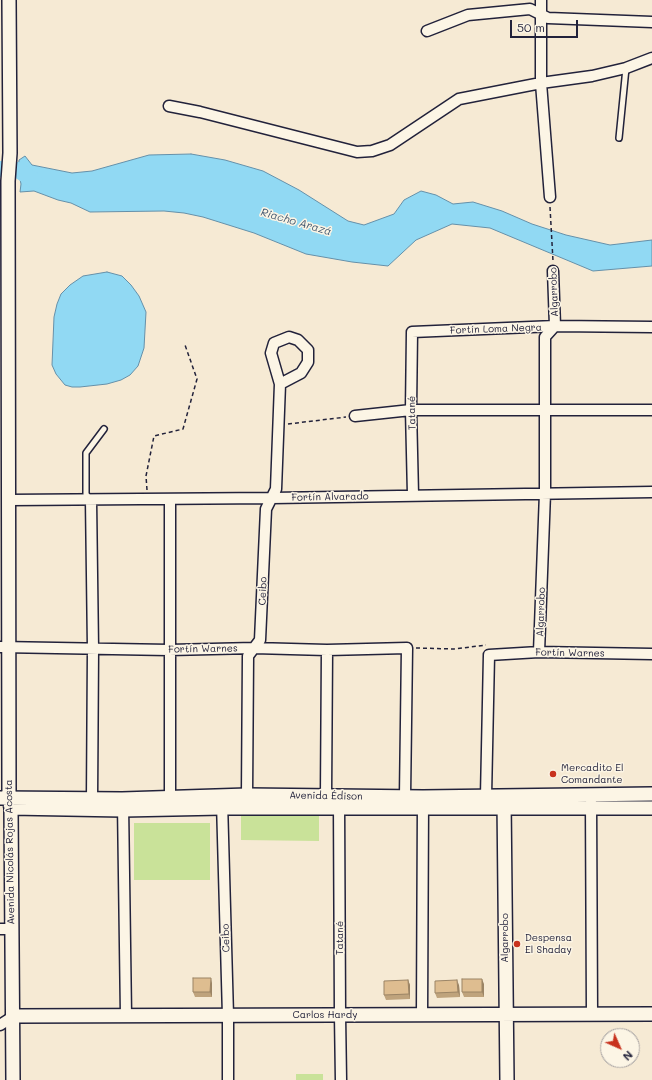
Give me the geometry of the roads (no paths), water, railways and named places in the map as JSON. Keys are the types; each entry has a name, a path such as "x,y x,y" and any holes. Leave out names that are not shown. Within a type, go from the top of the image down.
{"street":[{"path":"541,0 541,83 550,197"},
{"name":"Avenida Nicolás Rojas Acosta","path":"6,6 10,153 4,228 4,398 8,500 4,647 7,801 6,929 14,1016 13,1080"},
{"path":"427,31 468,15 530,9 548,18 652,22"},
{"path":"169,106 200,112 356,152 372,151 390,145 459,99 541,83 592,76 626,68 652,58"},
{"name":"Algarrobo","path":"539,652 545,493 545,337 555,326 553,271"},
{"name":"Fortín Loma Negra","path":"412,332 555,326 652,328"},
{"name":"Tatané","path":"412,332 411,410 413,495"},
{"name":"Ceibo","path":"247,795 248,656 260,640 266,509 276,489 280,384 271,353 274,343 289,337 298,340 308,350 308,362 301,373 280,384"},
{"path":"355,416 411,410 652,410"},
{"name":"Fortín Alvarado","path":"8,500 147,500 652,492"},
{"path":"170,499 170,798"},
{"path":"91,500 93,649 92,800"},
{"name":"Fortín Warnes","path":"4,647 169,650 254,648 327,650 407,648 405,796"},
{"path":"326,795 327,650"},
{"name":"Fortín Warnes","path":"486,796 489,655 539,652 652,654"},
{"path":"591,794 592,1014"},
{"name":"Avenida Édison","path":"7,801 123,805 222,802 423,803 504,802 591,794 652,794"},
{"name":"Avenida Édison","path":"7,801 92,800 123,805 170,798 222,802 247,795 326,795 339,802 405,796 423,803 486,796 504,802 591,808 652,808"},
{"name":"Ceibo","path":"222,802 228,1016 228,1080"},
{"name":"Tatané","path":"339,802 340,1015 342,1080"},
{"name":"Algarrobo","path":"504,802 505,1014 507,1080"},
{"path":"422,1015 423,803"},
{"path":"123,805 126,1016"},
{"name":"Carlos Hardy","path":"14,1016 652,1014"},
{"path":"0,1025 14,1016"}],"lane":[{"path":"619,138 626,68"},
{"path":"91,500 86,494 86,453 104,429"}],"water":[{"path":"191,154 225,160 263,171 299,190 348,221 364,225 394,214 404,200 421,191 436,195 453,204 473,202 502,211 532,224 566,235 610,245 652,240 652,266 593,271 490,228 452,224 416,240 388,266 352,262 306,254 254,233 203,217 164,211 90,212 71,203 34,191 20,192 21,184 18,170 19,160 25,156 32,165 72,173 92,171 149,155"},
{"path":"107,272 122,276 131,285 139,296 146,312 144,348 138,366 130,375 121,380 107,384 80,387 65,385 56,374 52,365 54,317 57,304 61,294 70,285 83,276"}],"waterway":[{"name":"Riacho Arazá","path":"0,169 18,170 35,181"}],"place":[{"name":"Mercadito El Comandante","path":"553,774"},
{"name":"Despensa El Shaday","path":"517,944"}]}
